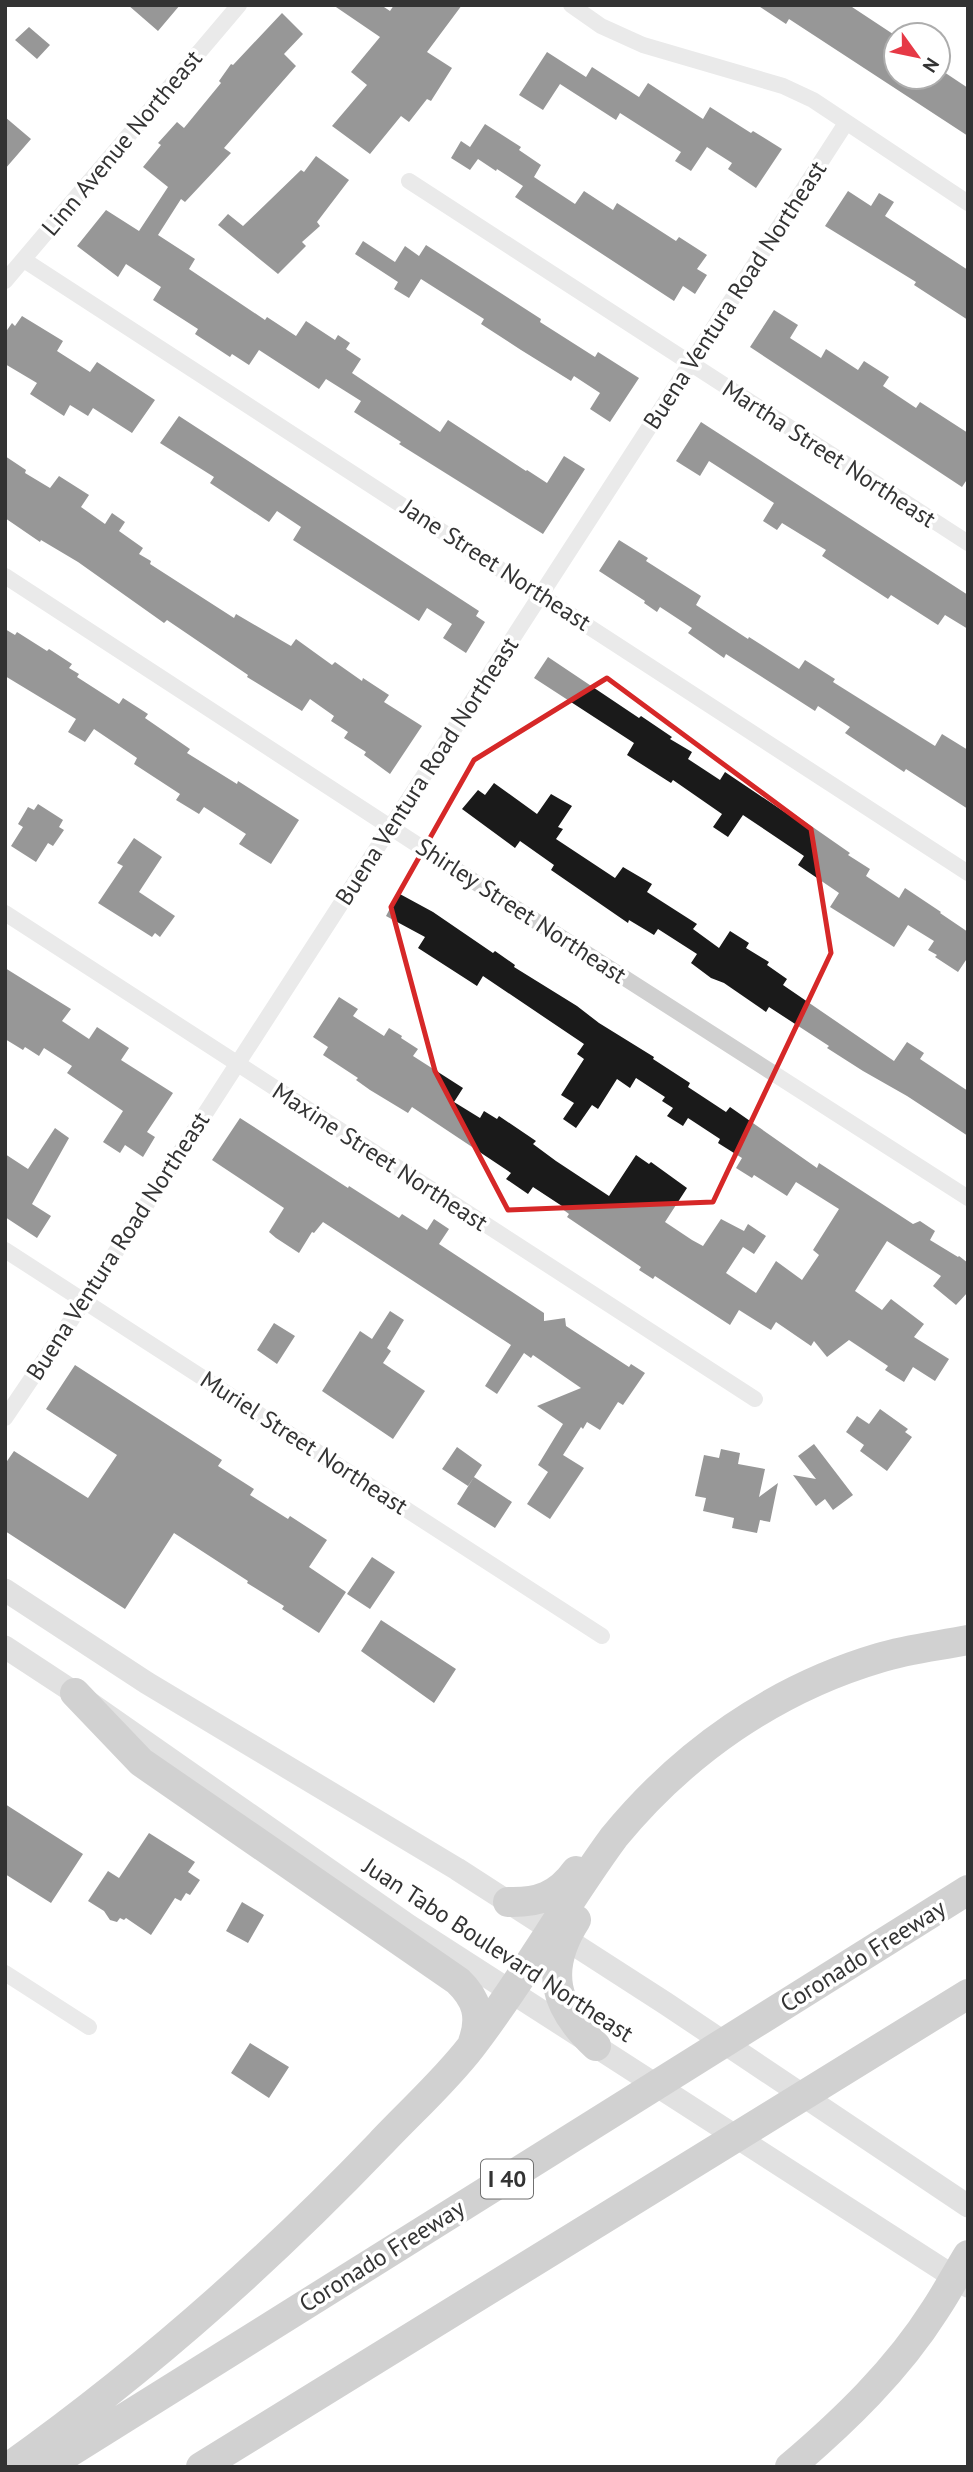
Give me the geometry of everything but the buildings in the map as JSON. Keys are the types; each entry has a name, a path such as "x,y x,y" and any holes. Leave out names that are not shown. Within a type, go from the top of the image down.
{"highway":[{"path":"9,2467 121,2381 244,2274 355,2170 470,2049 510,1990 558,1934 614,1837 674,1773 747,1717 828,1676 898,1653 968,1640"},
{"path":"508,1902 537,1901 562,1888 611,1824 644,1787 687,1747 721,1722 764,1695 805,1675 828,1676"},
{"path":"75,1693 141,1762 458,1981 470,1994 477,2009 478,2025 470,2049"},
{"name":"Coronado Freeway","path":"46,2467 968,1890"},
{"path":"558,1934 560,1996 574,2023 596,2046"},
{"path":"201,2467 968,1994"},
{"path":"790,2467 845,2420 897,2360 963,2273"}],"main road":[{"name":"Juan Tabo Boulevard Northeast","path":"5,1590 147,1683 407,1837 666,2003 968,2206"},
{"name":"Juan Tabo Boulevard Northeast","path":"5,1647 409,1926 820,2191 963,2273"}],"street":[{"name":"Linn Avenue Northeast","path":"5,281 239,5"},
{"path":"571,5 601,26 643,45 783,86 813,100 968,203"},
{"name":"Buena Ventura Road Northeast","path":"5,1418 84,1301 846,123"},
{"name":"Martha Street Northeast","path":"409,181 968,543"},
{"name":"Jane Street Northeast","path":"24,260 968,873"},
{"name":"Shirley Street Northeast","path":"5,576 968,1198"},
{"name":"Maxine Street Northeast","path":"5,913 755,1399"},
{"name":"Muriel Street Northeast","path":"5,1250 602,1636"},
{"path":"5,1973 89,2027"}],"highlighted area":[{"path":"607,678 811,829 831,953 713,1202 508,1210 435,1071 391,907 474,760"}]}
